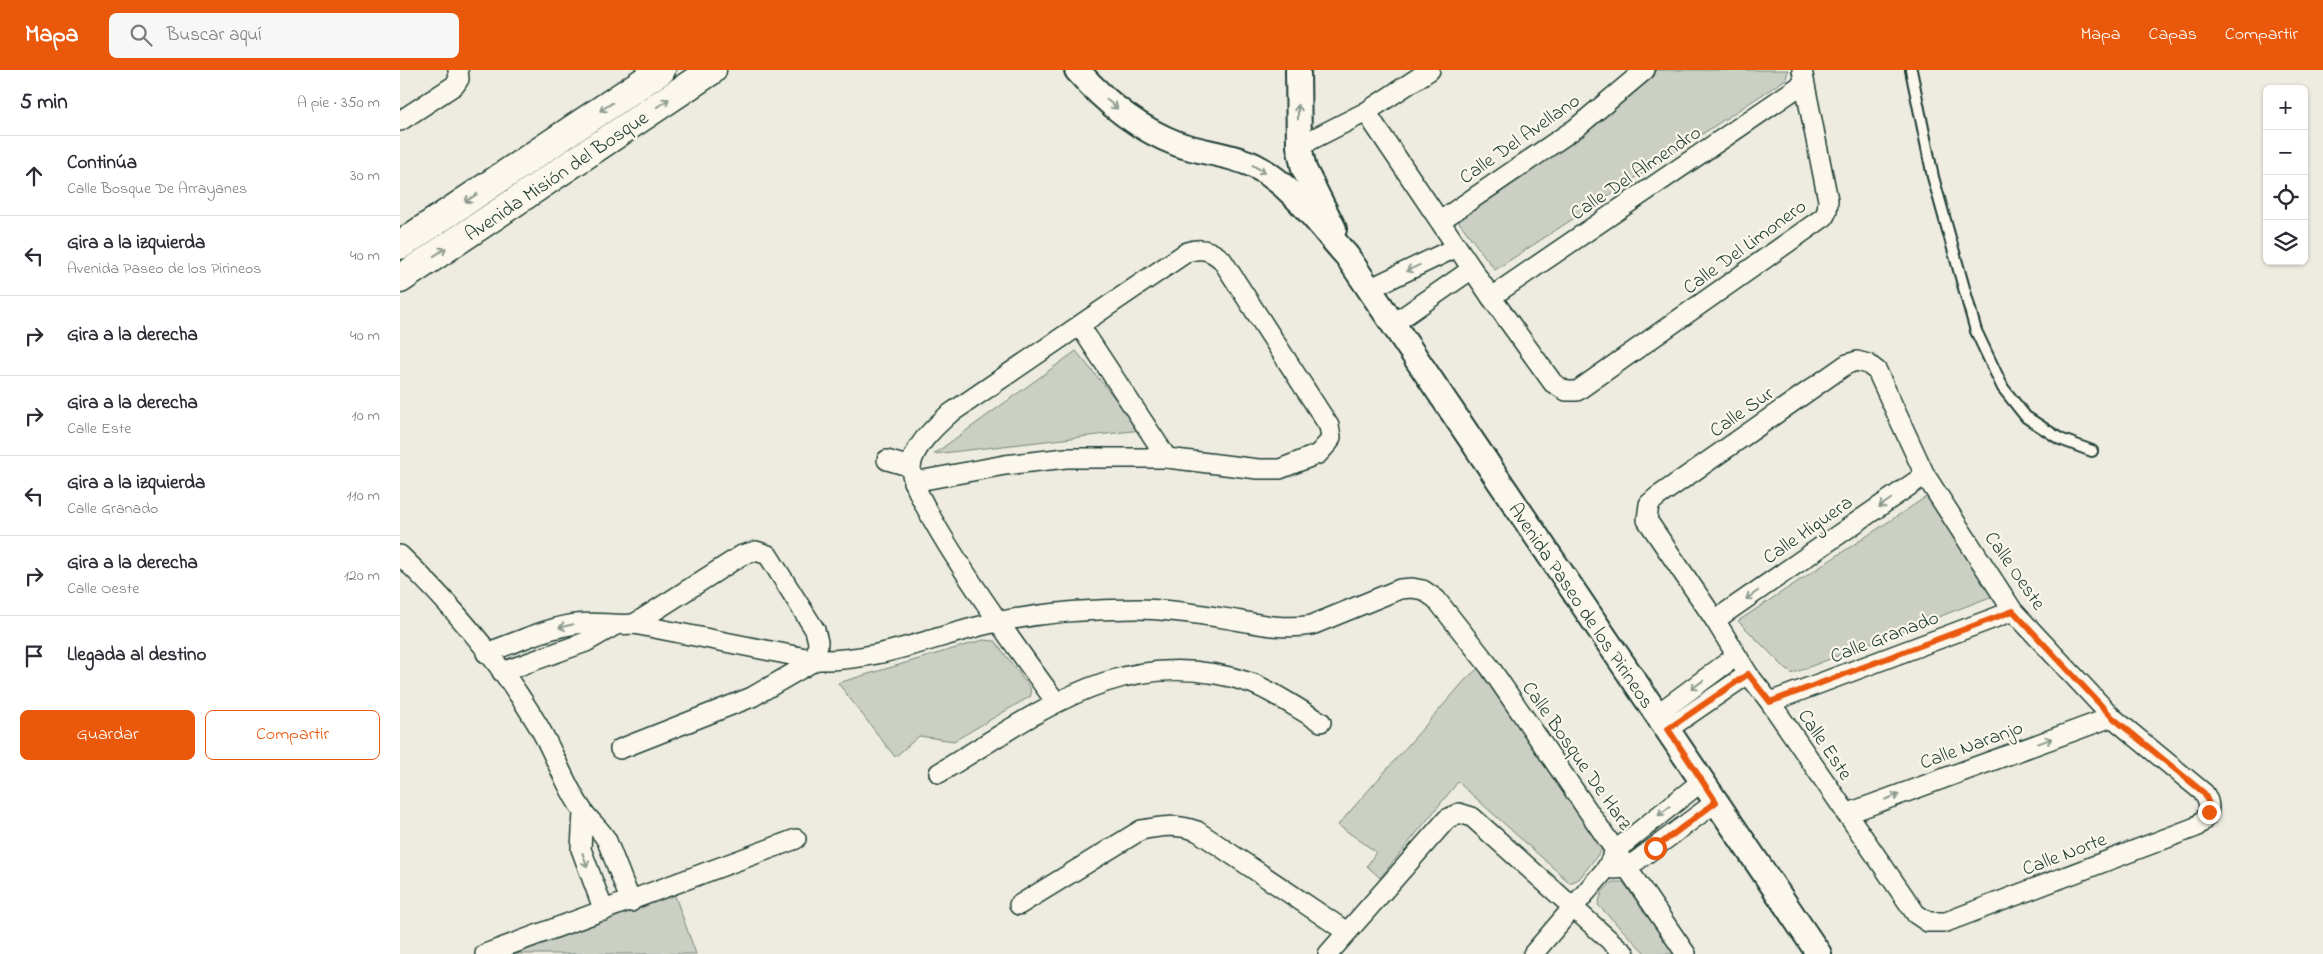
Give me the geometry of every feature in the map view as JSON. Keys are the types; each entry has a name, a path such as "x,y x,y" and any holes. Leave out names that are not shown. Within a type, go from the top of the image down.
{"main road":[{"name":"Avenida Misión del Bosque","path":"400,245 661,70"},
{"name":"Avenida Misión del Bosque","path":"400,279 712,70"}],"street":[{"path":"400,121 455,85 459,78 458,70"},
{"path":"1078,70 1091,86 1143,127 1178,144 1254,166 1285,186 1347,256"},
{"path":"1298,70 1299,146 1304,169 1347,256"},
{"path":"1299,146 1366,112 1430,70"},
{"name":"Calle Del Avellano","path":"1440,220 1576,128 1645,70"},
{"name":"Calle Del Almendro","path":"1491,297 1803,77"},
{"name":"Calle Del Limonero","path":"1491,297 1553,383 1566,391 1577,391 1588,384 1824,217 1827,211 1828,200 1803,77"},
{"path":"1366,112 1491,297"},
{"path":"1369,288 1457,247"},
{"path":"887,460 912,474 1066,458 1167,458 1258,469 1280,469 1318,454 1329,442 1331,436 1329,426 1222,260 1211,252 1204,250 1187,252 948,415 924,441 912,474 936,525 998,622 1056,702"},
{"name":"Avenida Paseo de los Pirineos","path":"1347,256 1819,954"},
{"path":"1393,324 1472,269"},
{"path":"1080,326 1167,458"},
{"name":"Calle Sur","path":"1647,511 1650,504 1657,497 1847,364 1857,361 1868,364"},
{"name":"Calle Oeste","path":"1868,364 1877,370 1926,475 2013,611 2112,717 2204,793 2210,806 2209,812"},
{"name":"Calle Higuera","path":"1715,620 1926,475"},
{"name":"Calle Este","path":"1647,511 1647,520 1650,528 1715,620 1748,674 1770,702 1916,914 1928,922"},
{"path":"634,624 742,555 761,552 768,555 815,630 818,642 816,660"},
{"path":"400,555 462,621 502,672 538,726 583,812 602,832 607,841 631,902"},
{"name":"Calle Bosque De Harz","path":"998,622 1082,610 1138,609 1196,613 1280,628 1297,628 1312,624 1400,588 1423,590 1436,599 1489,666 1686,954"},
{"name":"Calle Granado","path":"1770,702 2013,611"},
{"path":"486,653 565,626 587,623 614,626 634,624 816,660 842,661 869,656 998,622"},
{"path":"502,672 586,642 614,626"},
{"path":"1662,722 1736,656"},
{"path":"620,749 752,697 816,660"},
{"path":"939,773 1056,702 1102,682 1129,674 1174,670 1210,674 1252,684 1321,722"},
{"path":"1662,722 1748,674"},
{"name":"Calle Naranjo","path":"1846,814 2112,717"},
{"path":"1534,954 1606,869 1616,850 1702,781"},
{"path":"1606,869 1627,868 1716,802"},
{"path":"583,812 581,848 604,912"},
{"name":"Calle Norte","path":"1928,922 1946,922 2196,827 2205,820 2209,812"},
{"path":"1328,954 1447,819 1459,813 1472,817 1625,954"},
{"path":"1019,905 1141,830 1163,825 1180,826 1198,831 1347,932"},
{"path":"485,954 604,912 796,839"}],"lane":[{"path":"1911,70 1933,177 1976,331 2003,388 2026,417 2060,439 2092,451"}],"shaded area":[{"path":"1656,70 1788,70 1786,79 1495,270 1459,222 1459,213 1627,96"},
{"path":"1076,351 1141,430 934,454"},
{"path":"1932,493 2003,592 1791,674 1738,621"},
{"path":"983,640 995,641 1030,688 1031,696 954,741 919,736 895,757 838,683"},
{"path":"1482,665 1604,847 1579,879 1570,883 1458,782 1380,878 1367,866 1376,852 1338,825 1467,678"},
{"path":"1612,882 1623,882 1674,954 1646,954 1598,905 1602,892"},
{"path":"674,893 696,954 511,954"}],"route":[{"path":"1655,848 1716,802 1668,729 1748,674 1770,702 2013,611 2112,717 2204,793 2210,806 2209,812"}]}
